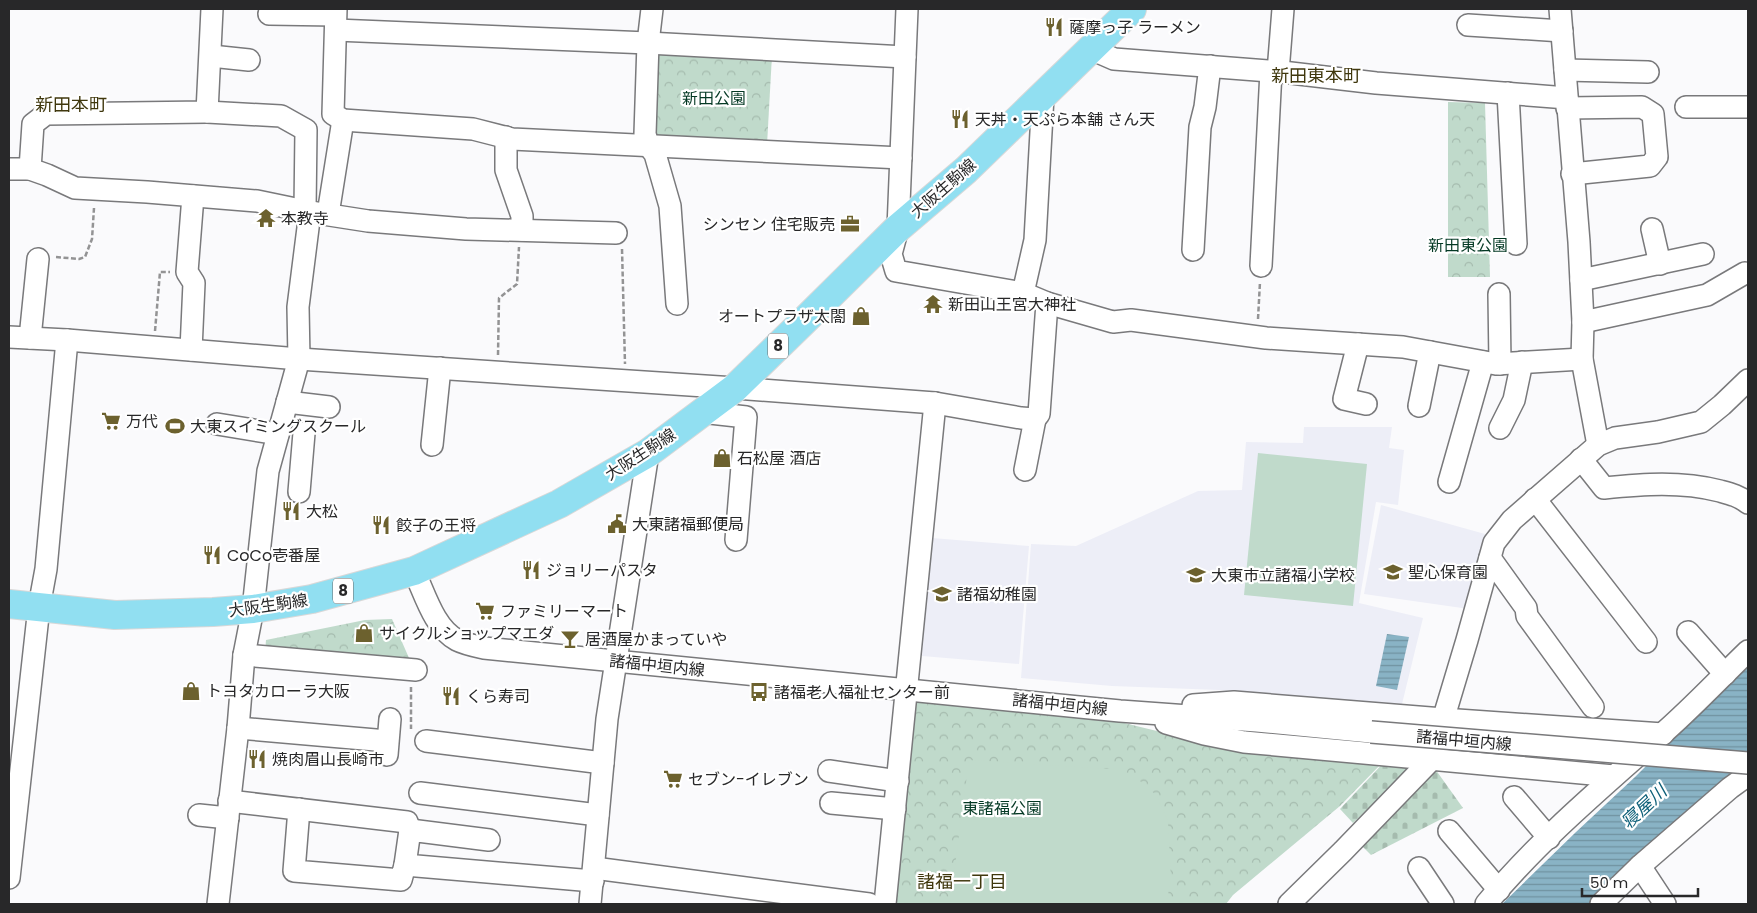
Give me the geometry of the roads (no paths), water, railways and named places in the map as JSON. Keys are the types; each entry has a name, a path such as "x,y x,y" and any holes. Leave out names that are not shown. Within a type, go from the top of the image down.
{"main road":[{"name":"大阪生駒線","path":"9,604 115,614 214,612 253,609 312,599 414,571 559,504 648,453 735,388 898,228 966,170 1132,9"}],"street":[{"path":"207,112 212,9"},
{"path":"652,9 648,42 645,134 648,145 655,154 670,206 677,304"},
{"path":"907,9 898,228 891,254 896,271 1023,293 1047,303 1113,322 1131,320 1257,337 1403,346 1491,363 1582,359"},
{"path":"1261,266 1274,71 1283,9"},
{"path":"1560,9 1581,280 1582,359 1598,445"},
{"path":"269,14 648,42 905,57"},
{"path":"336,18 333,114 343,120 473,129 506,137 900,158"},
{"path":"1468,26 1562,31"},
{"path":"1091,49 1114,59 1274,71 1376,83 1508,93 1567,103 1642,107 1652,114 1657,157 1650,166 1572,174"},
{"path":"210,56 249,60"},
{"path":"1194,250 1200,127 1205,108 1210,66"},
{"path":"1564,70 1648,72"},
{"path":"1508,93 1516,244"},
{"path":"1023,293 1035,240 1044,96"},
{"path":"1686,107 1748,107"},
{"path":"30,169 32,124 46,114 207,112 281,116 306,130 314,212"},
{"path":"223,904 228,810 238,728 244,655 253,609 270,465 299,359 298,307 314,212 343,120"},
{"path":"506,137 506,170 522,216 521,230"},
{"path":"9,169 30,169 75,188 257,201 368,221 466,229 616,233"},
{"path":"191,350 194,283 187,272 193,196"},
{"path":"1652,229 1660,264"},
{"path":"1581,280 1703,254"},
{"path":"30,338 38,259"},
{"path":"1583,322 1708,295 1745,273"},
{"path":"1449,482 1491,363 1498,294"},
{"path":"1025,470 1034,419 1039,414 1047,303"},
{"path":"9,337 299,359 735,388 935,404 1034,419"},
{"path":"9,878 39,606 46,569 67,340"},
{"path":"1358,344 1344,399 1366,404"},
{"path":"1419,406 1430,352"},
{"path":"1500,428 1514,400 1522,362"},
{"path":"432,445 440,368"},
{"path":"1288,904 1343,851 1431,760 1494,543 1512,520 1598,445 1615,438 1658,432 1701,422 1748,380"},
{"path":"287,402 329,407"},
{"path":"885,904 935,404"},
{"path":"701,412 746,417 736,540"},
{"path":"217,424 278,434"},
{"path":"270,465 299,482 304,434"},
{"path":"590,904 607,719 648,453"},
{"path":"1581,458 1604,488 1655,483 1700,486 1740,496 1748,502"},
{"path":"1536,499 1646,642"},
{"path":"1490,558 1526,608 1527,616 1593,707"},
{"name":"諸福中垣内線","path":"414,571 442,628 459,641 484,648 1120,710 1748,763"},
{"path":"1688,632 1725,674"},
{"path":"1449,830 1492,897 1549,838 1614,776 1663,734 1748,651"},
{"path":"244,655 416,670"},
{"path":"1120,710 1234,702 1663,734"},
{"path":"1120,710 1204,734 1244,742 1614,776"},
{"path":"238,728 387,748 390,719"},
{"path":"426,741 603,762"},
{"path":"829,771 898,781"},
{"path":"1601,904 1640,866 1745,781"},
{"path":"420,793 598,815"},
{"path":"1514,797 1549,838"},
{"path":"831,803 895,809"},
{"path":"199,815 228,810 299,809 407,822 410,830 401,880 294,871 299,809"},
{"path":"410,830 489,840"},
{"path":"405,865 593,875 869,904"},
{"path":"1640,866 1665,904"},
{"path":"1419,868 1443,904"}],"water":[{"path":"1387,634 1409,637 1397,690 1376,686"},
{"name":"寝屋川","path":"1748,664 1748,764 1594,904 1502,904 1635,777"}],"place":[{"name":"薩摩っ子 ラーメン","path":"1054,27"},
{"name":"天丼・天ぷら本舗 さん天","path":"960,119"},
{"name":"本教寺","path":"266,218"},
{"name":"シンセン 住宅販売","path":"850,224"},
{"name":"新田山王宮大神社","path":"933,304"},
{"name":"オートプラザ太閤","path":"861,316"},
{"name":"万代","path":"111,421"},
{"name":"大東スイミングスクール","path":"175,426"},
{"name":"石松屋 酒店","path":"722,458"},
{"name":"大松","path":"291,511"},
{"name":"大東諸福郵便局","path":"617,524"},
{"name":"餃子の王将","path":"381,525"},
{"name":"CoCo壱番屋","path":"212,555"},
{"name":"ジョリーパスタ","path":"531,570"},
{"name":"聖心保育園","path":"1393,572"},
{"name":"大東市立諸福小学校","path":"1196,575"},
{"name":"諸福幼稚園","path":"942,594"},
{"name":"ファミリーマート","path":"485,611"},
{"name":"サイクルショップマエダ","path":"364,633"},
{"name":"居酒屋かまっていや","path":"570,639"},
{"name":"トヨタカローラ大阪","path":"191,691"},
{"name":"諸福老人福祉センター前","path":"759,692"},
{"name":"くら寿司","path":"451,696"},
{"name":"焼肉眉山長崎市","path":"257,759"},
{"name":"セブン-イレブン","path":"673,779"}],"district":[{"name":"新田東本町","path":"1316,76"},
{"name":"新田本町","path":"71,105"},
{"name":"諸福一丁目","path":"962,882"}],"park label":[{"name":"新田公園","path":"714,98"},
{"name":"新田東公園","path":"1468,245"},
{"name":"東諸福公園","path":"1002,808"}]}
